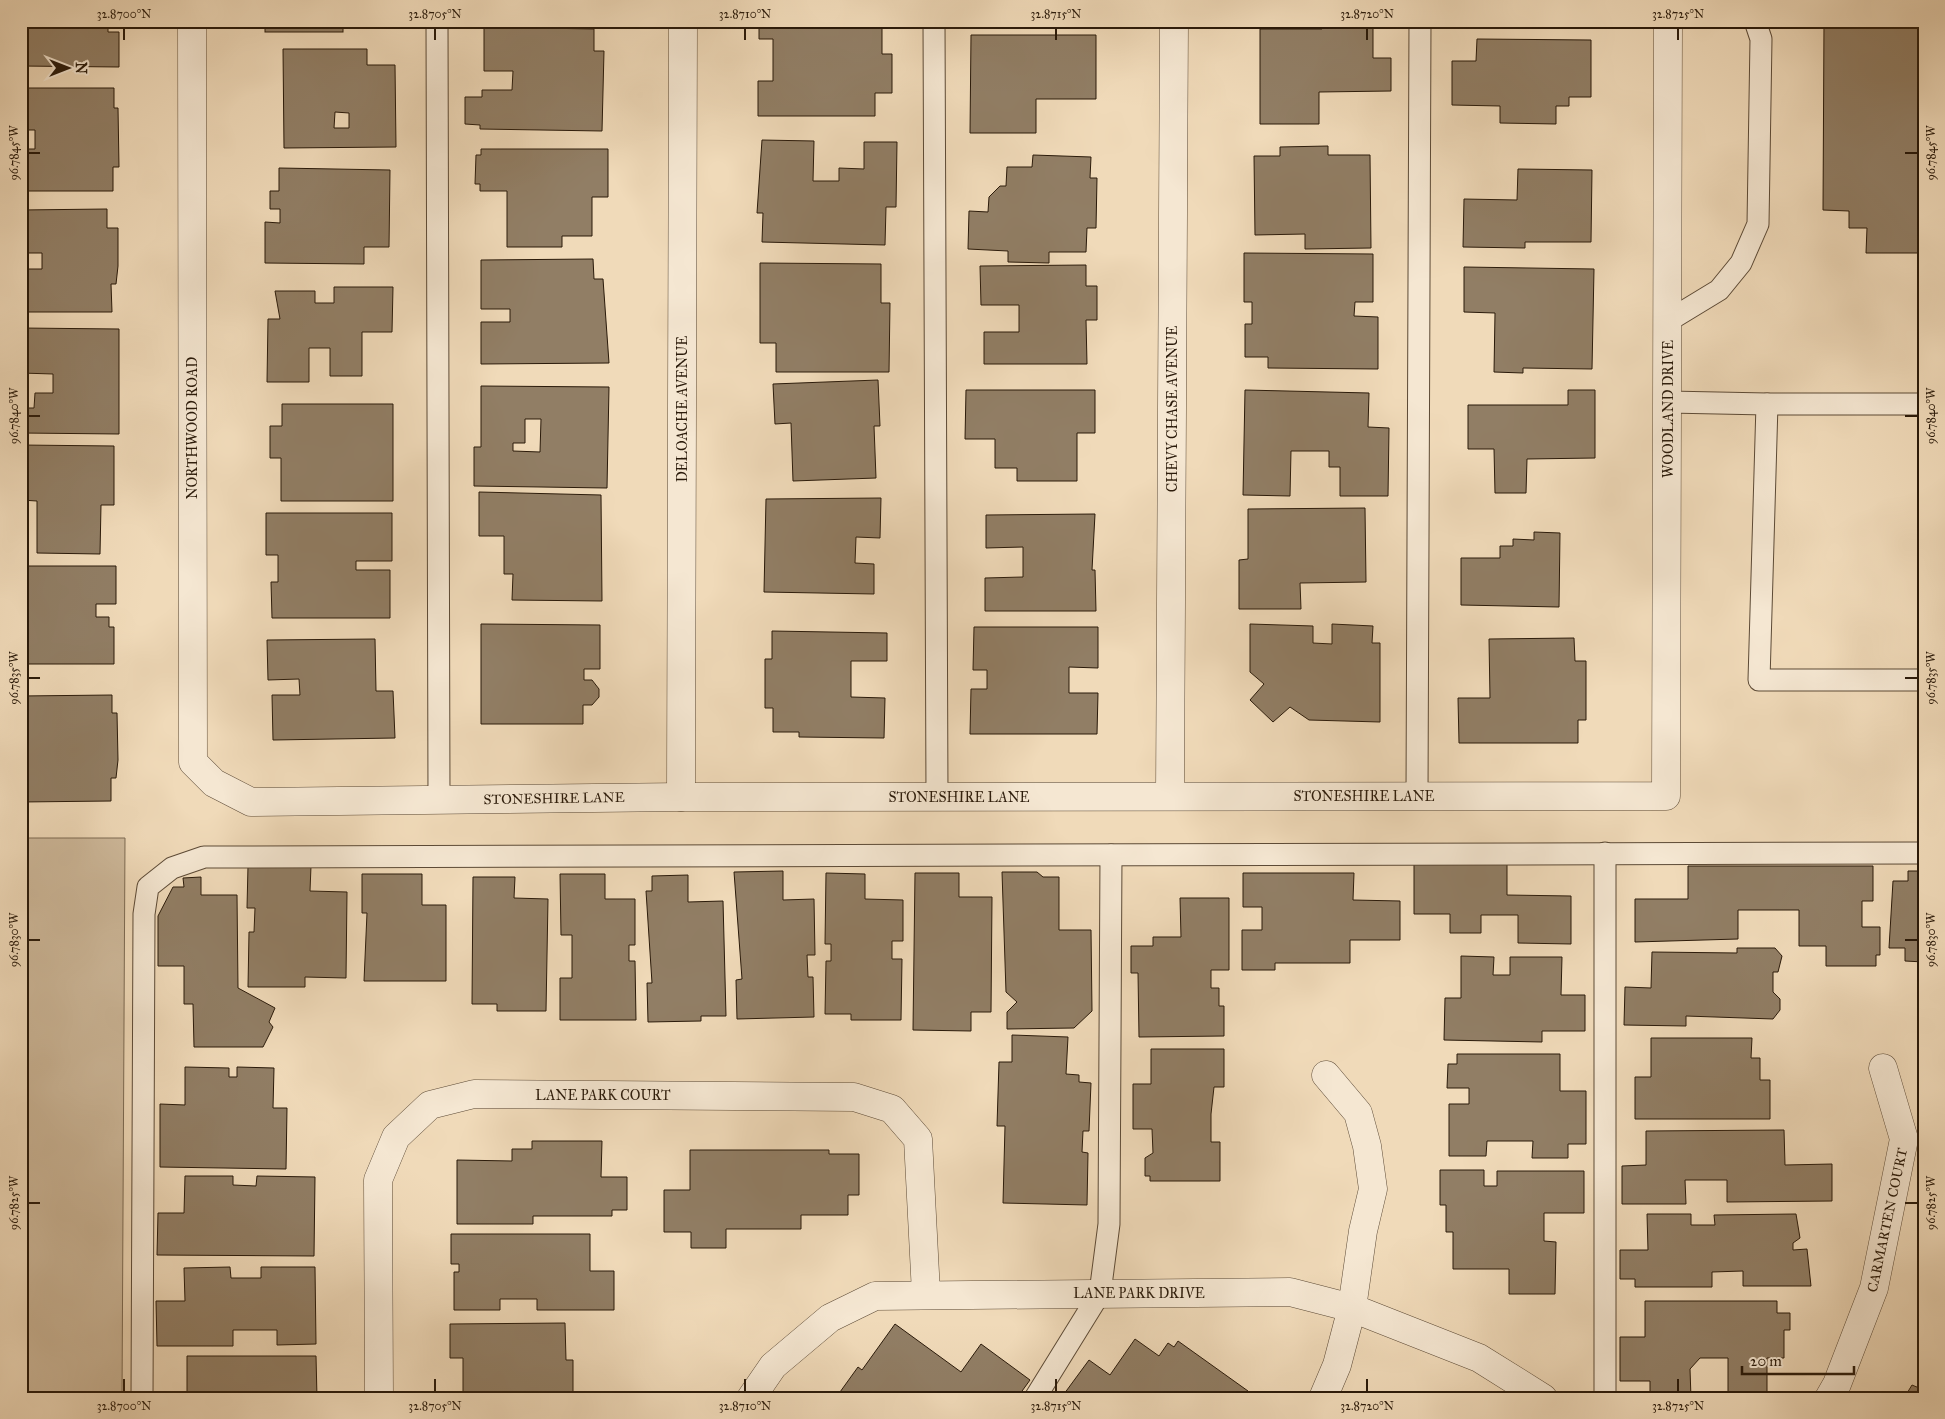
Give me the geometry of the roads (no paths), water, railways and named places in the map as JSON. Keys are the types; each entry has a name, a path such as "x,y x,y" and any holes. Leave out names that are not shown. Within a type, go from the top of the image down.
{"street":[{"name":"NORTHWOOD ROAD","path":"192,21 193,762 214,784 251,802"},
{"name":"DELOACHE AVENUE","path":"681,797 683,21"},
{"name":"CHEVY CHASE AVENUE","path":"1170,796 1174,21"},
{"name":"WOODLAND DRIVE","path":"1666,796 1668,21"},
{"name":"STONESHIRE LANE","path":"251,802 681,797 1666,796"},
{"name":"CARMARTEN COURT","path":"1829,1398 1837,1384 1874,1288 1904,1139 1883,1068"},
{"path":"1323,1398 1337,1365 1352,1308 1363,1231 1373,1189 1367,1146 1358,1113 1326,1075"},
{"name":"LANE PARK COURT","path":"379,1398 378,1180 396,1137 430,1105 474,1094 854,1097 892,1109 918,1139 926,1294"},
{"name":"LANE PARK DRIVE","path":"751,1398 773,1366 830,1318 875,1296 926,1294 1290,1292 1352,1308 1478,1358 1543,1398"}],"lane":[{"path":"437,21 440,800"},
{"path":"934,21 937,797"},
{"path":"1417,796 1420,21"},
{"path":"1668,321 1719,290 1741,264 1758,224 1762,39 1755,21"},
{"path":"1668,402 1924,404"},
{"path":"1767,404 1759,680 1924,680"},
{"path":"1605,853 1605,1398"},
{"path":"142,1398 144,914 148,887 172,868 204,858 1924,853"},
{"path":"1035,1398 1100,1293 1109,1224 1111,855"}]}
